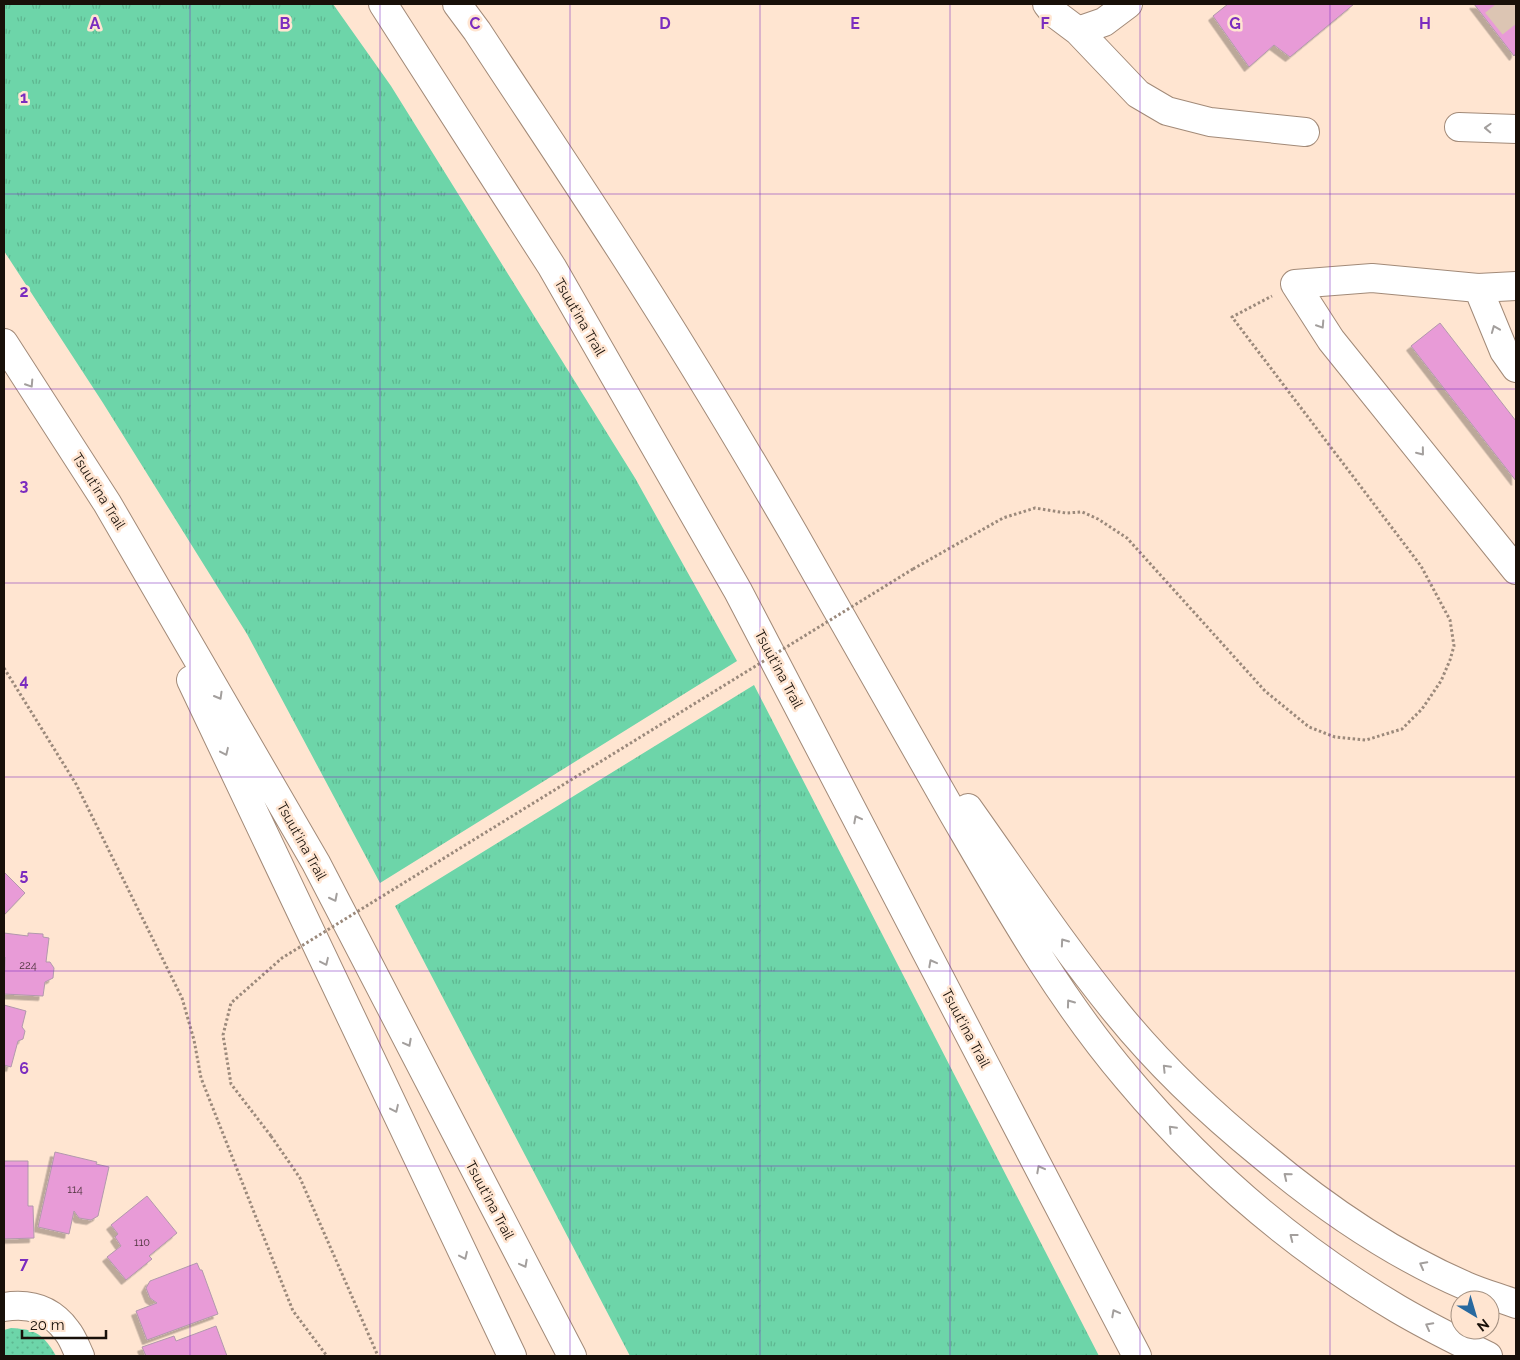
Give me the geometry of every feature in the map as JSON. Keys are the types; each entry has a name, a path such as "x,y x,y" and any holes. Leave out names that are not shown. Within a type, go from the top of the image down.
{"main road":[{"name":"Tsuut'ina Trail","path":"383,4 552,267 738,591 1138,1356"},
{"path":"457,4 477,31 667,322 783,516 988,874 1047,970 1102,1047 1150,1105 1187,1144 1221,1177 1270,1219 1346,1276 1393,1306 1442,1334 1488,1356"},
{"path":"1047,4 1054,13 1078,31 1138,94 1167,111 1210,122 1306,132"},
{"path":"1078,31 1104,22 1128,4"},
{"path":"1459,126 1516,129"},
{"path":"1516,286 1478,288 1372,278 1295,284 1331,340 1516,570"},
{"path":"1478,288 1504,351 1516,368"},
{"name":"Tsuut'ina Trail","path":"4,343 107,502 316,863 572,1356"},
{"path":"107,502 512,1356"},
{"path":"876,678 1102,994 1140,1041 1190,1092 1235,1134 1280,1171 1349,1222 1431,1270 1467,1287 1516,1304"},
{"path":"4,1307 26,1305 41,1310 57,1320 68,1332 80,1356"}],"path":[{"path":"378,1356 300,1178 231,1084 223,1035 231,1003 282,958 913,569 1003,518 1035,508 1082,512 1098,519 1127,538 1265,691 1309,726 1335,737 1366,740 1402,730 1422,709 1441,681 1450,660 1454,646 1450,620 1421,566 1232,317 1295,284"},
{"path":"4,668 76,784 182,998 194,1040 201,1078 293,1311 327,1356"}],"green space":[{"path":"4,4 333,4 391,86 635,478 737,661 380,883 247,634 103,403 4,251"},
{"path":"754,685 1099,1356 630,1356 395,906"},
{"path":"11,1328 27,1330 38,1334 56,1356 4,1356 4,1330"}],"building":[{"path":"1228,4 1354,4 1290,57 1274,45 1249,67 1213,16"},
{"path":"1474,4 1516,4 1516,53 1514,56"},
{"path":"1440,323 1516,421 1516,481 1411,346"},
{"path":"4,872 25,893 4,915"},
{"path":"4,933 28,936 28,933 43,934 43,937 49,938 46,962 50,962 54,968 53,978 45,982 43,996 4,994"},
{"path":"4,1005 26,1011 22,1027 25,1031 23,1039 18,1041 11,1067 4,1065"},
{"path":"55,1152 97,1162 96,1164 109,1167 98,1216 91,1220 79,1218 74,1211 69,1234 38,1227"},
{"path":"4,1161 28,1161 28,1206 33,1206 34,1238 4,1239"},
{"path":"147,1196 177,1233 149,1256 152,1259 126,1280 107,1257 121,1246 115,1237 118,1234 111,1225"},
{"path":"197,1263 200,1270 202,1270 218,1314 147,1340 136,1311 157,1303 150,1298 146,1288 150,1281"},
{"path":"216,1326 227,1356 146,1356 142,1347 174,1336 176,1341"}],"tunnel":[{"path":"1496,4 1516,29"}]}
